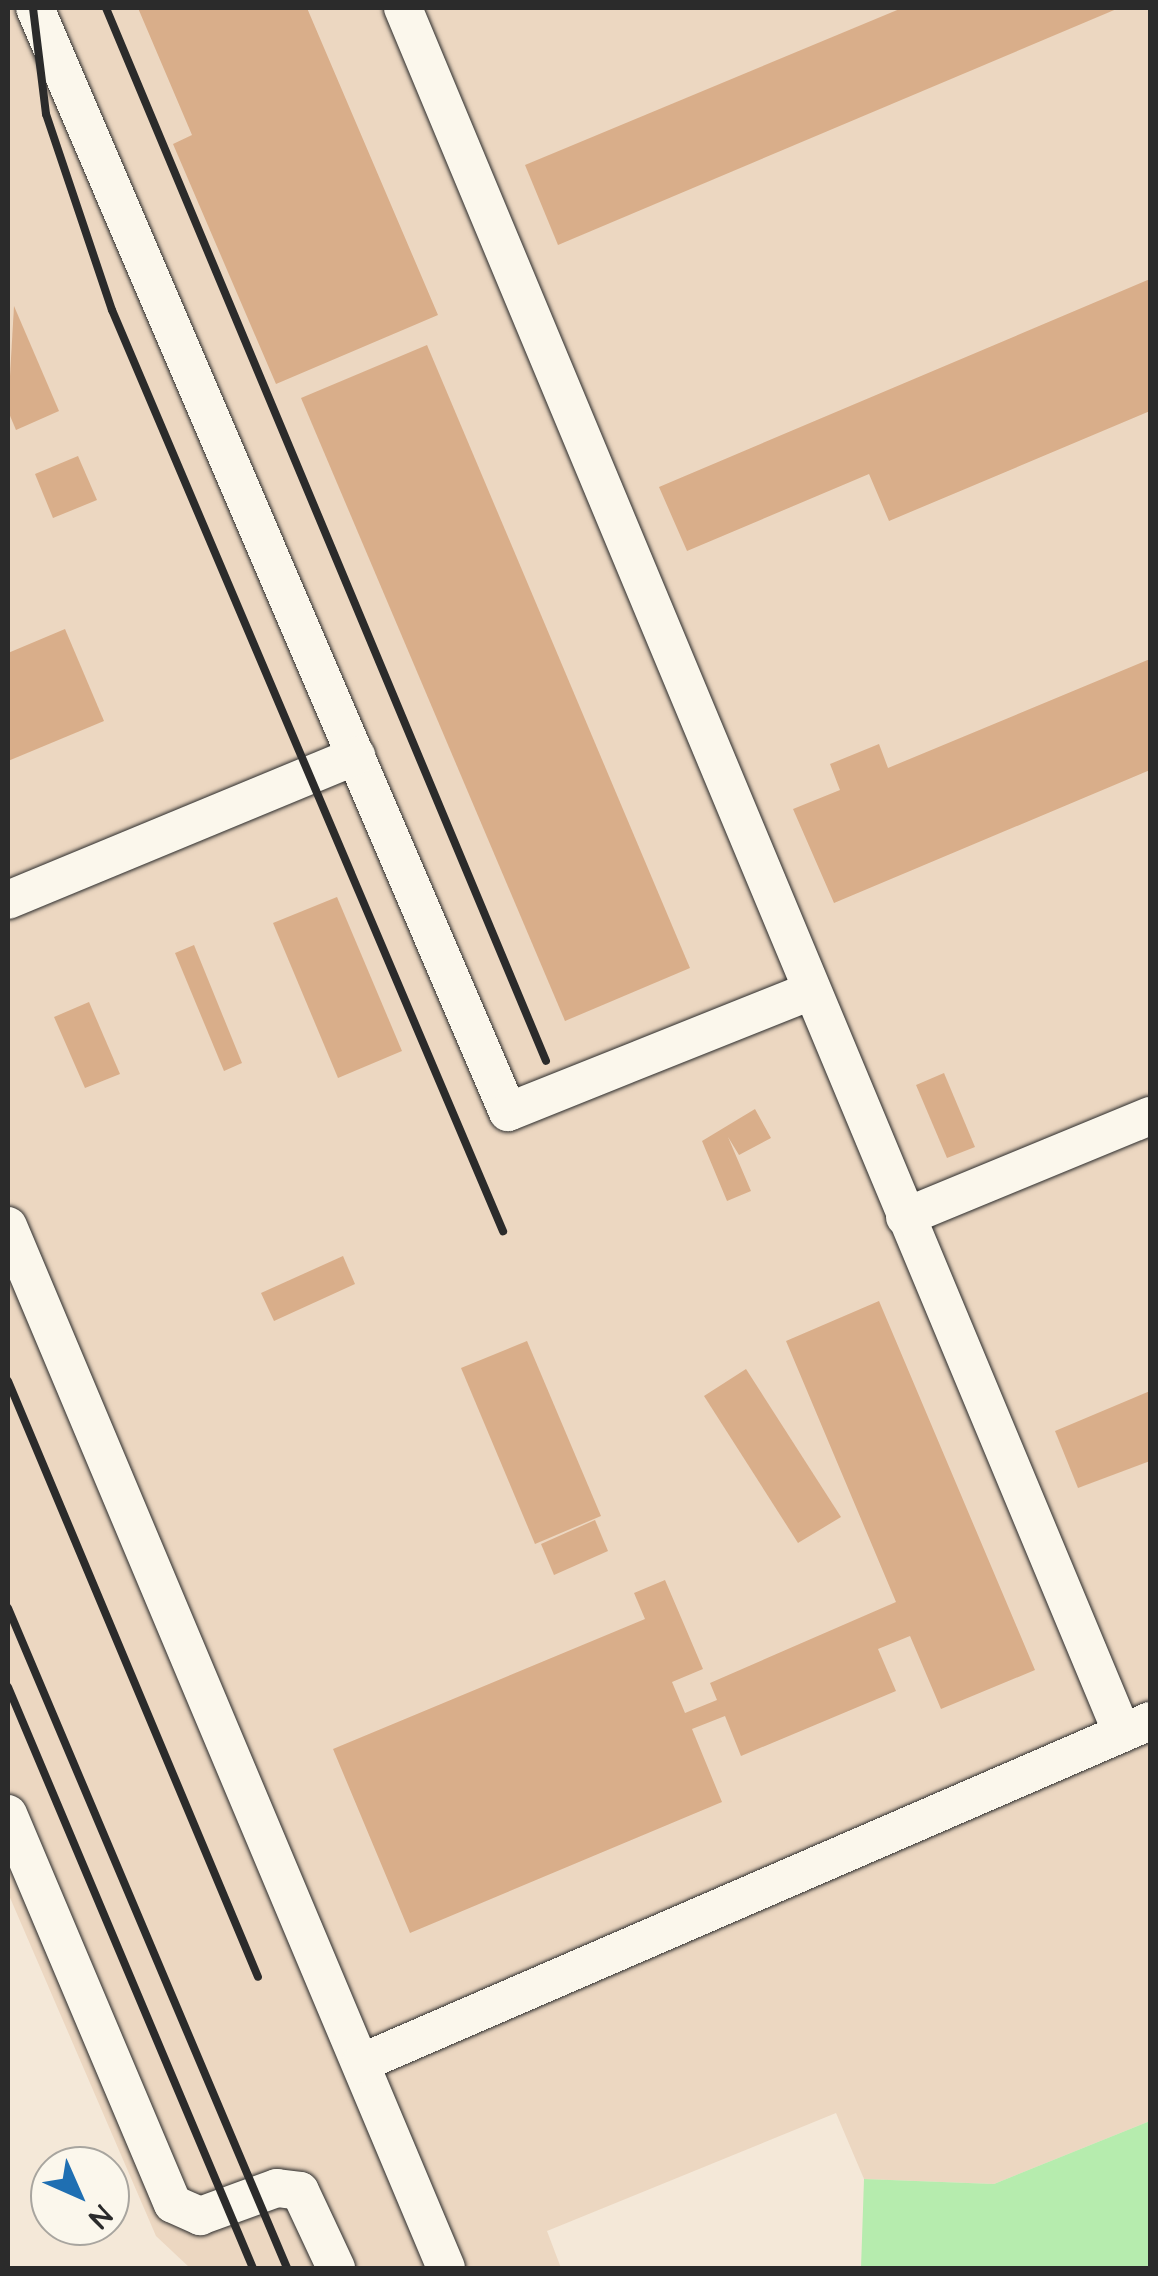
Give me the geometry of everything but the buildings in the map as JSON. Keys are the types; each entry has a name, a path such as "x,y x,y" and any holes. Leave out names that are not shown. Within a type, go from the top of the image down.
{"lane":[{"path":"35,8 508,1112 810,991"},
{"path":"361,2062 1136,1727 905,1218 403,8"},
{"path":"8,900 356,756"},
{"path":"905,1218 1150,1116"},
{"path":"8,1226 446,2268"},
{"path":"8,1814 174,2204 200,2216 277,2188 300,2191 336,2268"}],"shaded area":[{"path":"8,8 1150,8 1150,2121 994,2184 864,2179 836,2113 547,2231 561,2268 190,2268 156,2236 130,2176 130,2146 117,2146 8,1893"}],"green space":[{"path":"1150,2121 1150,2268 861,2268 864,2179 994,2184"}],"railway":[{"path":"33,8 46,114 112,310 503,1231"},
{"path":"106,8 546,1061"},
{"path":"8,1381 258,1977"},
{"path":"8,1608 287,2268"},
{"path":"8,1687 253,2268"}]}
